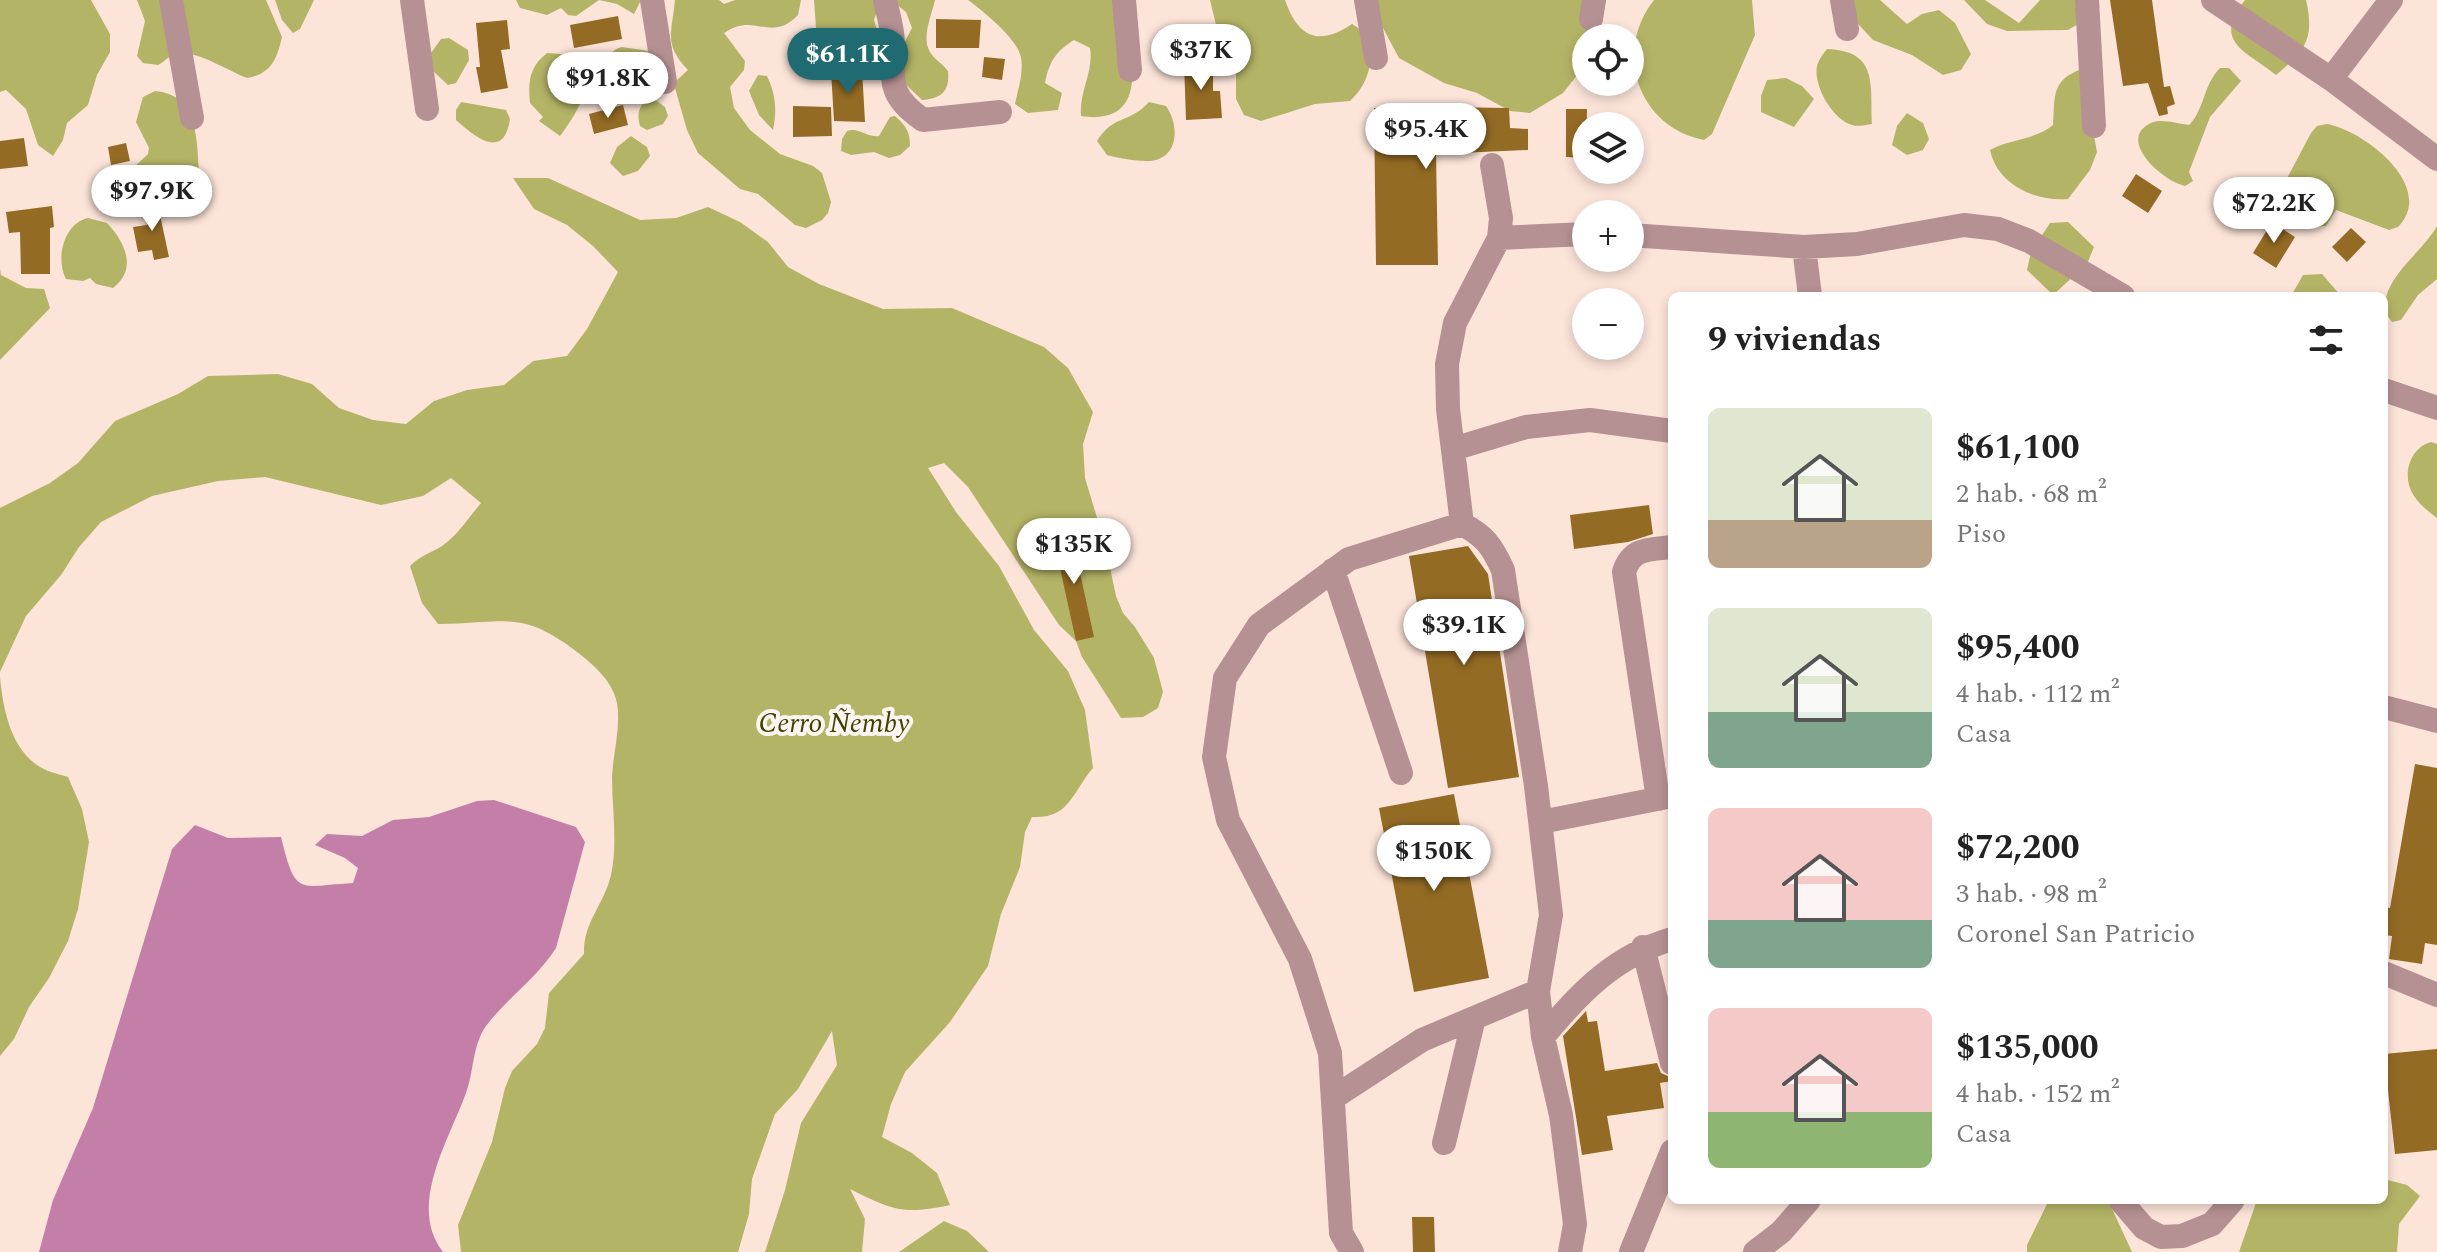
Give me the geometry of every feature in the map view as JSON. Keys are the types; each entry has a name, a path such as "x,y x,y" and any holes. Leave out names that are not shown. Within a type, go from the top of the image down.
{"street":[{"path":"171,0 192,118"},
{"path":"412,0 427,109"},
{"path":"652,0 665,82"},
{"path":"885,0 893,41 890,75 909,110 923,120 1000,112"},
{"path":"1124,0 1130,70"},
{"path":"1366,0 1376,58"},
{"path":"1842,0 1847,29"},
{"path":"2087,0 2094,126"},
{"path":"2213,0 2331,79 2437,159"},
{"path":"2331,79 2391,0"},
{"path":"1462,524 1447,364 1455,323 1499,238 1501,218 1492,165"},
{"path":"1644,236 1804,247 1857,244 1964,225 1998,229 2029,241 2116,292"},
{"path":"1499,238 1572,235"},
{"path":"1804,247 1810,292"},
{"path":"2388,391 2437,408"},
{"path":"1453,449 1526,427 1590,420 1668,430"},
{"path":"1352,1252 1341,1233 1330,1053 1300,959 1228,820 1214,757 1225,678 1259,625 1349,559 1462,524 1482,535 1492,545 1503,570 1541,822 1551,915 1538,991 1543,1037 1561,1115 1575,1224 1570,1252"},
{"path":"1541,822 1665,797 1624,572 1628,559 1635,554 1668,548"},
{"path":"1333,570 1401,773"},
{"path":"2388,708 2437,721"},
{"path":"1543,1037 1601,973 1643,947 1668,940"},
{"path":"1643,947 1668,1047"},
{"path":"2388,975 2437,995"},
{"path":"1333,1098 1422,1040 1538,991"},
{"path":"1444,1143 1474,1018"},
{"path":"1631,1252 1668,1161"},
{"path":"1755,1252 1781,1232 1806,1204"},
{"path":"2123,1204 2144,1228 2161,1237 2182,1236 2212,1224 2230,1204"}],"green space":[{"path":"0,0 91,0 110,34 110,52 97,75 88,105 67,123 63,140 53,156 38,145 26,109 6,90 0,92"},
{"path":"137,0 266,0 282,37 278,52 267,69 247,78 191,54 174,54 158,65 143,63 137,56 145,21"},
{"path":"275,0 314,0 300,29 293,33 282,20"},
{"path":"516,0 599,0 576,16 568,15 561,8 547,15 520,8"},
{"path":"599,0 641,0 634,14 617,4"},
{"path":"675,0 719,0 724,4 735,0 801,0 798,15 779,27 745,25 724,33 745,61 744,70 730,87 734,108 750,130 780,154 813,166 822,173 831,202 822,220 806,228 795,225 758,194 740,189 698,153 687,130 675,88 677,80 688,70 672,45"},
{"path":"814,0 935,0 927,40 932,55 948,71 946,89 934,98 922,100 901,80 904,43 912,28 906,12 892,1 877,12 874,20 884,54 869,64 860,65 816,28"},
{"path":"968,0 1120,0 1132,58 1132,78 1129,95 1120,109 1105,116 1081,116 1091,57 1090,48 1074,40 1062,48 1051,63 1045,83 1062,93 1058,110 1028,113 1015,104 1022,66 1017,47 997,24"},
{"path":"1210,0 1285,0 1296,23 1303,30 1319,36 1340,31 1352,24 1368,34 1370,44 1369,70 1362,86 1350,101 1315,104 1261,121 1244,115 1236,99 1236,64 1218,33"},
{"path":"1368,0 1606,0 1600,24 1572,24 1572,82 1563,93 1530,113 1510,111 1477,93 1444,83 1399,58"},
{"path":"1654,0 1752,0 1755,35 1712,134 1704,140 1681,132 1663,120 1648,104 1644,96 1642,20"},
{"path":"1847,0 1880,0 1907,24 1922,14 1939,10 1955,23 1971,54 1961,70 1943,75 1912,55 1873,40 1846,11"},
{"path":"1964,0 1985,0 2019,23 2040,0 2084,0 2083,21 2068,30 2007,31 1987,24"},
{"path":"2245,0 2306,0 2309,25 2305,43 2301,51 2276,75 2244,52 2232,36 2231,26"},
{"path":"449,38 468,50 469,60 456,83 448,85 433,71 431,53 441,39"},
{"path":"622,47 649,51 657,75 647,90 621,92 620,96 615,91 608,77 607,62 614,50"},
{"path":"1827,49 1844,51 1864,63 1871,84 1872,124 1857,126 1845,122 1826,101 1818,83 1817,66"},
{"path":"547,53 579,62 585,71 583,96 560,136 539,121 543,117 530,103 531,75 536,64"},
{"path":"2220,68 2229,68 2241,81 2210,117 2189,172 2193,181 2185,186 2176,183 2156,169 2140,149 2138,139 2141,130 2155,122 2189,125"},
{"path":"2082,69 2097,152 2090,170 2068,199 2031,194 2000,172 1990,150 2038,134 2053,125 2055,97 2060,84"},
{"path":"758,75 767,76 774,96 773,130 759,115 749,91"},
{"path":"1786,78 1802,86 1814,99 1794,127 1761,112 1761,96 1767,80"},
{"path":"155,91 169,94 187,109 195,132 199,170 197,174 188,174 184,187 175,189 163,183 139,194 124,193 120,187 130,171 148,154 149,148 136,122 143,97"},
{"path":"650,96 665,107 668,116 663,124 647,130 640,126 639,113"},
{"path":"461,102 506,110 510,119 502,139 488,142 456,120 456,110"},
{"path":"1149,102 1166,106 1170,113 1175,130 1172,147 1161,158 1151,161 1107,155 1097,141 1103,132 1135,114"},
{"path":"1907,113 1923,123 1929,139 1923,150 1907,155 1892,145 1897,126"},
{"path":"895,116 907,129 910,141 910,146 900,155 889,158 874,152 851,155 841,151 842,139 847,131 879,136 890,117"},
{"path":"2327,124 2360,137 2391,163 2403,179 2409,195 2408,211 2398,227 2389,230 2336,210 2326,226 2313,227 2291,204 2284,184 2311,133 2317,126"},
{"path":"631,136 647,147 650,156 638,171 623,176 610,163 617,147"},
{"name":"Cerro Ñemby","path":"513,178 548,178 640,220 676,218 708,207 740,222 768,242 788,267 819,284 883,309 952,308 1044,347 1068,368 1093,412 1083,444 1085,478 1105,544 1116,596 1123,613 1154,658 1163,692 1158,708 1143,717 1121,718 1082,657 1076,641 1059,625 968,487 944,463 928,468 956,512 999,566 1034,630 1068,671 1085,710 1093,768 1062,809 1055,814 1032,817 1025,832 1020,867 1001,914 988,966 950,1022 905,1072 891,1104 882,1137 912,1153 937,1173 950,1205 920,1210 898,1209 850,1189 865,1219 862,1252 765,1252 785,1190 801,1123 837,1065 832,1031 798,1089 775,1114 752,1179 749,1214 738,1252 461,1252 458,1225 492,1142 505,1088 512,1071 537,1044 545,1028 549,993 584,954 590,923 611,875 614,838 612,777 618,712 612,689 598,671 581,655 543,630 498,621 438,624 422,603 410,566 448,542 481,503 451,478 423,496 381,505 265,477 218,481 152,496 101,522 79,547 61,575 26,616 0,672 0,508 50,483 78,463 115,421 178,394 208,376 278,374 312,384 339,408 373,420 406,424 434,401 467,390 504,385 533,361 567,356 587,329 618,272 567,225 534,209"},
{"path":"88,218 107,223 123,247 127,264 121,281 113,288 96,284 90,278 83,281 66,279 63,271 62,252 68,234 80,221"},
{"path":"2068,222 2094,247 2087,264 2056,292 2050,292 2027,270 2031,252 2050,223"},
{"path":"2437,226 2437,279 2418,295 2401,320 2392,322 2388,316 2390,287"},
{"path":"0,269 1,275 26,288 44,289 50,308 0,360"},
{"path":"2322,274 2338,292 2293,292 2303,275"},
{"path":"2431,442 2437,444 2437,518 2416,499 2408,480 2409,464 2417,450"},
{"path":"0,677 3,701 14,737 37,765 68,777 82,809 89,842 78,909 68,941 14,1039 0,1056"},
{"path":"2388,1180 2407,1185 2420,1196 2399,1224 2397,1252 2239,1252 2256,1204 2388,1204"},
{"path":"2047,1204 2110,1204 2132,1252 2027,1252 2027,1245"},
{"path":"944,1221 967,1231 989,1252 899,1252"}],"shaded area":[{"path":"494,800 576,827 585,842 556,948 494,1016 479,1041 467,1090 435,1171 430,1192 429,1213 433,1233 443,1252 39,1252 53,1200 93,1108 172,849 195,825 228,838 281,837 296,879 302,884 321,886 353,883 358,868 345,858 315,845 327,834 362,836 393,820 429,817 477,801"}],"building":[{"path":"2110,0 2152,0 2164,87 2170,86 2175,104 2167,107 2168,114 2159,116 2148,83 2123,86"},
{"path":"618,16 622,39 574,48 570,25"},
{"path":"936,19 981,20 979,48 936,48"},
{"path":"507,20 510,49 501,50 508,88 481,93 476,67 480,67 476,23"},
{"path":"984,57 1005,59 1002,80 982,77"},
{"path":"1184,61 1213,61 1213,91 1220,91 1222,118 1186,120"},
{"path":"862,69 865,122 834,121 831,71"},
{"path":"623,105 628,125 594,134 589,114"},
{"path":"793,106 831,107 832,136 793,137"},
{"path":"1374,108 1509,108 1510,128 1528,129 1528,150 1436,154 1438,265 1376,265"},
{"path":"1566,109 1587,109 1587,112 1572,112 1572,157 1566,157"},
{"path":"24,138 28,166 0,169 0,141"},
{"path":"126,143 130,161 111,165 108,147"},
{"path":"2136,174 2162,191 2148,213 2122,196"},
{"path":"157,201 169,257 154,260 152,250 138,252 133,227 147,225 143,204"},
{"path":"52,206 54,227 50,228 50,274 21,274 20,232 9,233 6,212"},
{"path":"2272,222 2295,237 2276,268 2253,253"},
{"path":"2351,228 2366,242 2347,262 2332,247"},
{"path":"1649,505 1653,534 1628,542 1574,549 1570,515"},
{"path":"1071,532 1094,637 1076,641 1053,536"},
{"path":"1468,546 1488,574 1519,777 1448,788 1409,556"},
{"path":"2415,764 2437,768 2437,945 2425,943 2422,964 2389,959 2392,936 2388,936"},
{"path":"1454,794 1489,978 1414,992 1379,808"},
{"path":"1586,1011 1588,1022 1597,1021 1605,1071 1657,1063 1661,1073 1668,1076 1668,1082 1660,1083 1664,1108 1607,1116 1613,1150 1582,1155 1563,1036"},
{"path":"2437,1049 2437,1150 2395,1154 2388,1090 2388,1054"},
{"path":"1412,1217 1434,1217 1435,1252 1413,1252"}]}
